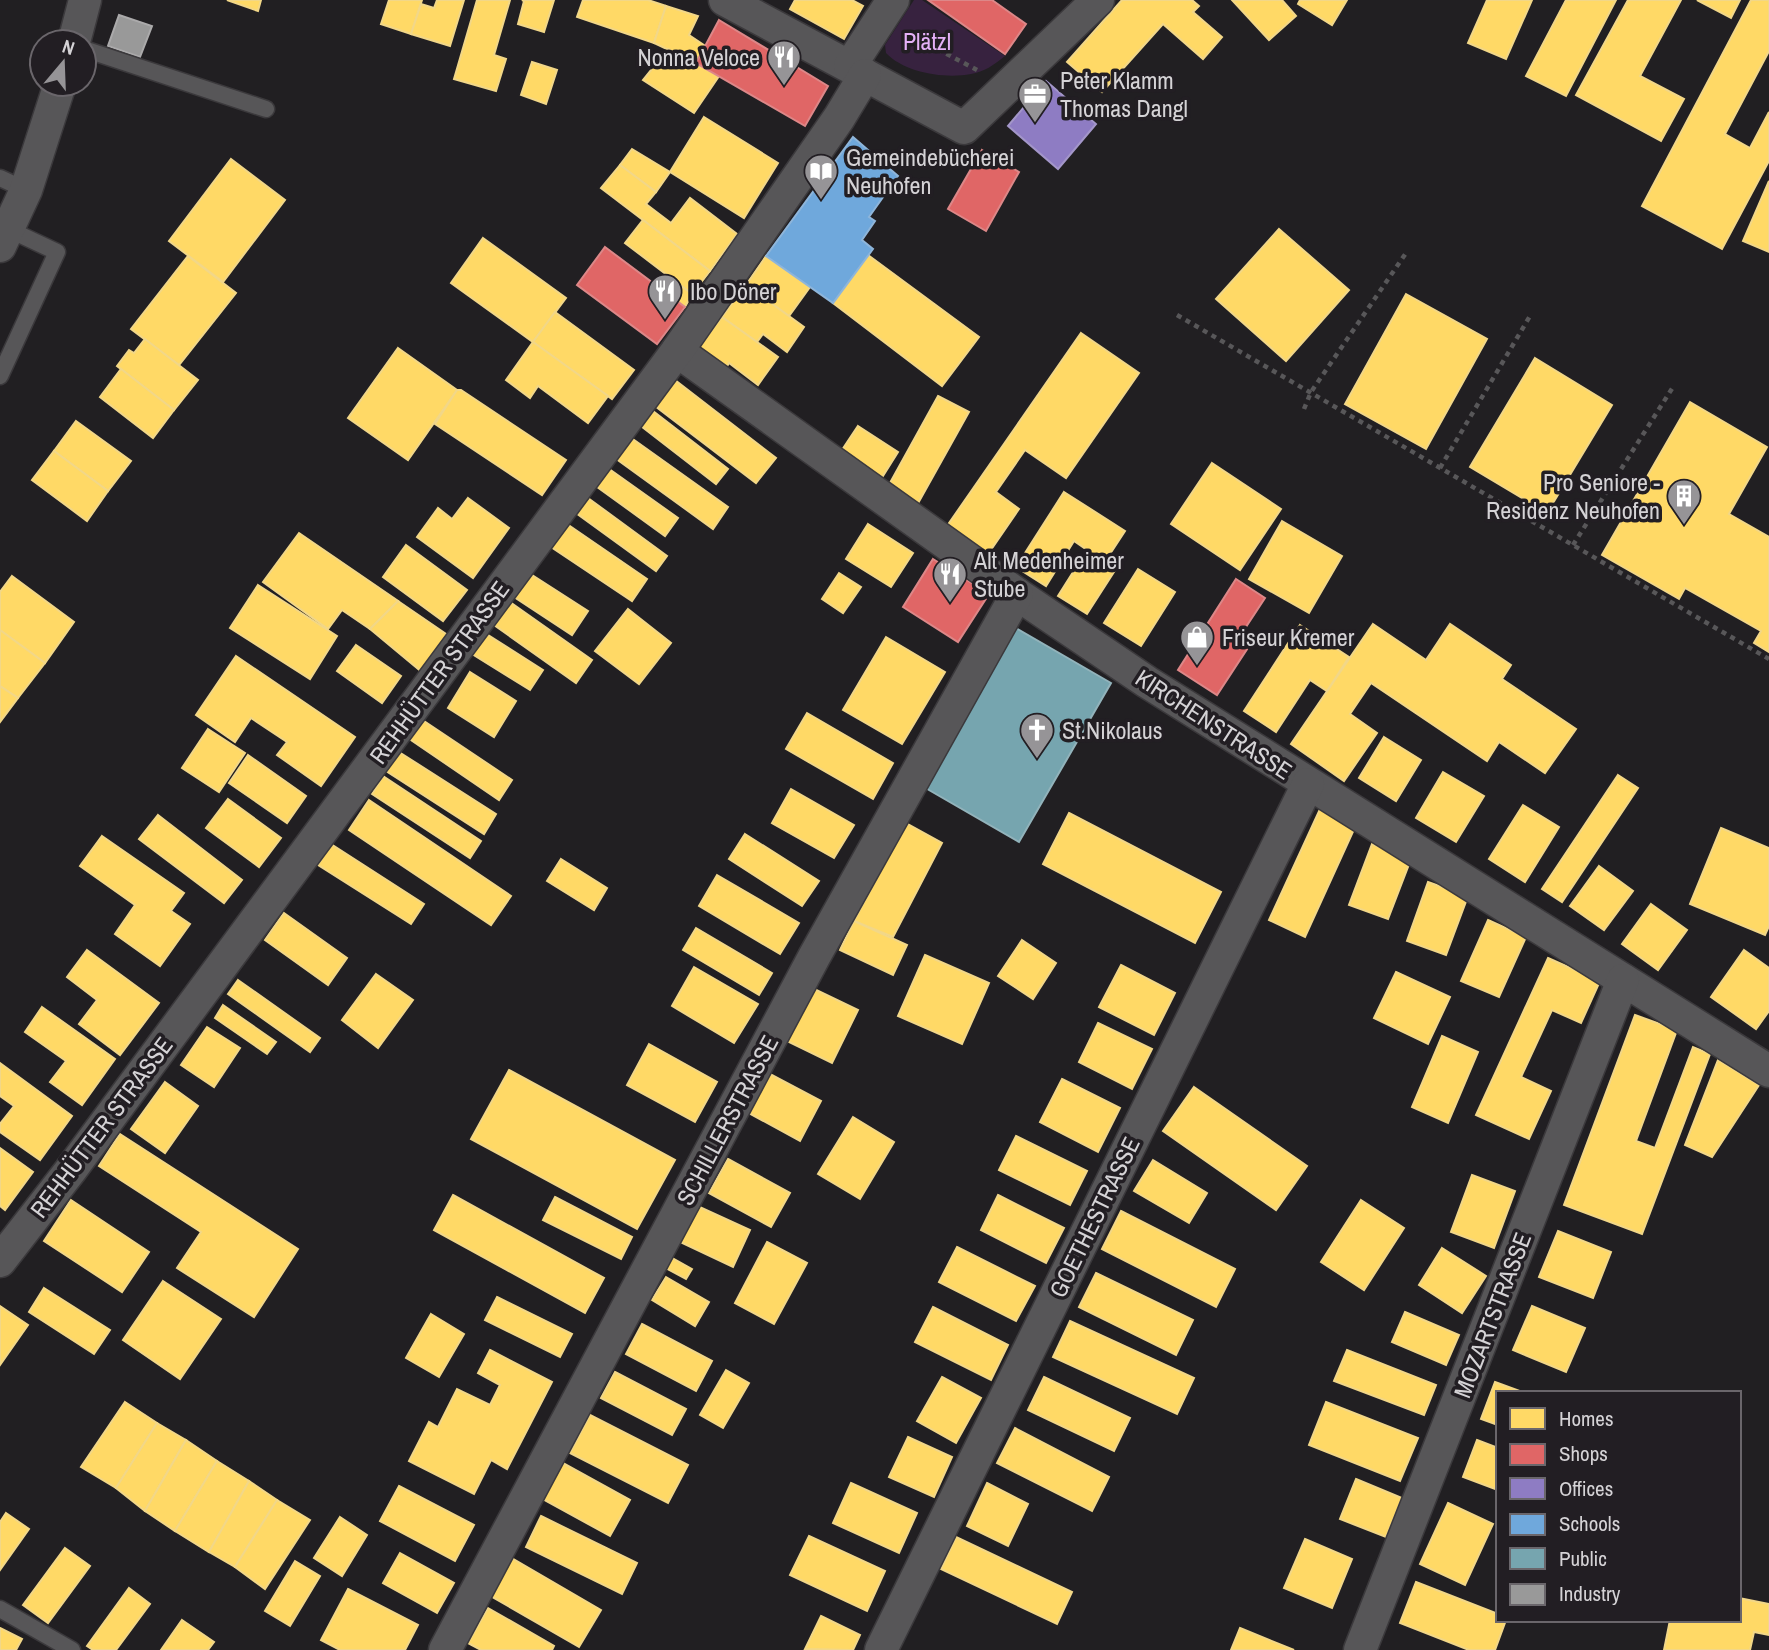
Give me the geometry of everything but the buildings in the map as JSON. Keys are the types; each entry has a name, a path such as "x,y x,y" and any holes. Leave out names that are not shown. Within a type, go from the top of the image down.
{"street":[{"path":"78,28 85,0"},
{"path":"725,0 964,128 1098,0"},
{"name":"REHHÜTTER STRASSE","path":"0,1261 70,1171 677,351 839,118 857,70 893,0"},
{"path":"4,237 13,184 53,98"},
{"name":"KIRCHENSTRASSE","path":"677,351 1017,594 1147,682 1769,1071"},
{"name":"SCHILLERSTRASSE","path":"445,1650 814,957 1017,594"},
{"name":"GOETHESTRASSE","path":"881,1650 1308,784"},
{"name":"MOZARTSTRASSE","path":"1360,1650 1623,980"}],"lane":[{"path":"98,53 266,109"},
{"path":"0,376 57,252 4,237"},
{"path":"0,1609 72,1650"}],"path":[{"path":"908,31 913,37 1009,86"},
{"path":"1304,409 1311,393 1406,253"},
{"path":"1177,315 1769,659"},
{"path":"1440,468 1530,316"},
{"path":"1573,545 1673,387"}],"green space":[{"name":"Plätzl","path":"914,0 922,0 1005,56 985,70 949,76 914,70 894,60 886,53 885,45"}],"place":[{"name":"Nonna Veloce","path":"784,87"},
{"name":"Peter Klamm Thomas Dangl","path":"1035,124"},
{"name":"Gemeindebücherei Neuhofen","path":"821,201"},
{"name":"Ibo Döner","path":"665,321"},
{"name":"Pro Seniore - Residenz Neuhofen","path":"1684,526"},
{"name":"Alt Medenheimer Stube","path":"950,604"},
{"name":"Friseur Kremer","path":"1197,667"},
{"name":"St.Nikolaus","path":"1037,760"}]}
